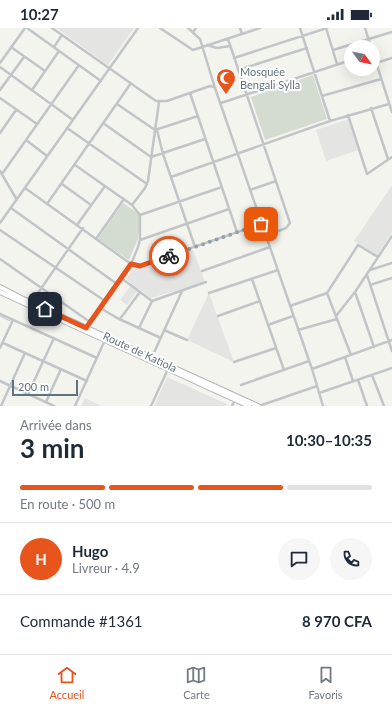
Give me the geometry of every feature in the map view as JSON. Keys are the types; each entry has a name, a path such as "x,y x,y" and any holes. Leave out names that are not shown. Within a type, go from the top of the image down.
{"highway":[{"name":"Route de Katiola","path":"0,288 259,406"},
{"name":"Route de Katiola","path":"0,292 249,406"}],"street":[{"path":"0,63 26,28 101,81"},
{"path":"52,28 159,102 190,94 210,86 214,88"},
{"path":"0,222 138,28"},
{"path":"160,28 192,50 260,28"},
{"path":"188,28 200,39 204,46 214,88 221,103 261,224 294,316 312,369 322,406"},
{"path":"193,32 196,28"},
{"path":"240,28 242,34"},
{"path":"300,28 330,121"},
{"path":"234,58 326,28 334,50 337,64"},
{"path":"365,28 368,39"},
{"path":"334,50 392,32"},
{"path":"54,47 62,35"},
{"path":"228,39 290,223 286,228 266,236"},
{"path":"204,46 218,48 230,46"},
{"path":"11,47 45,71"},
{"path":"238,70 307,48"},
{"path":"32,90 59,51"},
{"path":"0,90 24,57"},
{"path":"380,62 392,58"},
{"path":"221,103 344,62"},
{"path":"2,174 78,65"},
{"path":"0,67 73,120"},
{"path":"380,76 388,104 392,112"},
{"path":"322,96 381,79"},
{"path":"48,204 131,83"},
{"path":"190,94 237,232"},
{"path":"0,98 37,124"},
{"path":"132,206 146,184 156,130 159,102"},
{"path":"117,104 156,130 195,247"},
{"path":"171,177 330,121 388,104"},
{"path":"371,108 388,159"},
{"path":"0,133 16,110"},
{"path":"348,115 366,174 392,157"},
{"path":"156,130 198,116"},
{"path":"103,123 151,157 205,139"},
{"path":"67,128 146,184"},
{"path":"26,140 47,156"},
{"path":"75,165 124,199 140,215 140,240 131,264 86,328"},
{"path":"0,171 17,200"},
{"path":"250,190 276,181"},
{"path":"62,184 91,205"},
{"path":"77,225 105,186"},
{"path":"140,215 222,187"},
{"path":"25,188 83,228 131,264 140,266 261,224"},
{"path":"96,239 124,199"},
{"path":"11,208 117,284"},
{"path":"140,240 229,209"},
{"path":"31,303 83,228"},
{"path":"0,230 105,302"},
{"path":"298,330 337,317 367,275 392,236"},
{"path":"290,306 327,293 358,245 378,257"},
{"path":"202,271 270,247"},
{"path":"0,259 90,322"},
{"path":"370,270 392,263"},
{"path":"209,293 278,270"},
{"path":"367,275 390,341 392,351"},
{"path":"121,278 152,301"},
{"path":"252,278 284,370"},
{"path":"370,285 392,278"},
{"path":"139,328 152,301 206,282"},
{"path":"152,357 182,290"},
{"path":"120,319 140,292"},
{"path":"355,292 374,347"},
{"path":"327,293 351,355"},
{"path":"218,316 260,301"},
{"path":"100,308 161,338"},
{"path":"0,314 97,358"},
{"path":"268,325 294,316"},
{"path":"0,348 13,320"},
{"path":"164,330 187,340"},
{"path":"28,394 54,338"},
{"path":"75,406 105,340"},
{"path":"312,369 390,341"},
{"path":"3,343 86,381"},
{"path":"234,362 276,348"},
{"path":"1,406 25,353"},
{"path":"345,357 353,381"},
{"path":"241,385 309,362"},
{"path":"319,393 392,368"},
{"path":"151,406 168,369"},
{"path":"46,402 61,370"},
{"path":"372,374 384,406"},
{"path":"358,380 367,406"},
{"path":"0,381 54,406"},
{"path":"259,406 316,386"},
{"path":"232,406 235,399"}],"shaded area":[{"path":"56,28 134,28 108,65"},
{"path":"313,75 327,119 265,140 251,97"},
{"path":"348,119 358,150 326,161 316,130"},
{"path":"392,185 392,232 377,256 354,241"},
{"path":"123,203 141,215 138,239 129,260 98,239"},
{"path":"193,250 205,282 151,298 139,289 127,305 120,300 132,284 126,279 132,270"},
{"path":"209,293 234,362 187,340"},
{"path":"167,377 227,404 226,406 154,406"},
{"path":"85,398 102,406 81,406"}],"waterway":[{"path":"0,316 10,321"}],"way so far":[{"path":"169,256 261,224"}],"place":[{"name":"Mosquée Bengali Sylla","path":"226,95"}],"route":[{"path":"45,309 86,328 131,264 140,266 169,256"}]}
